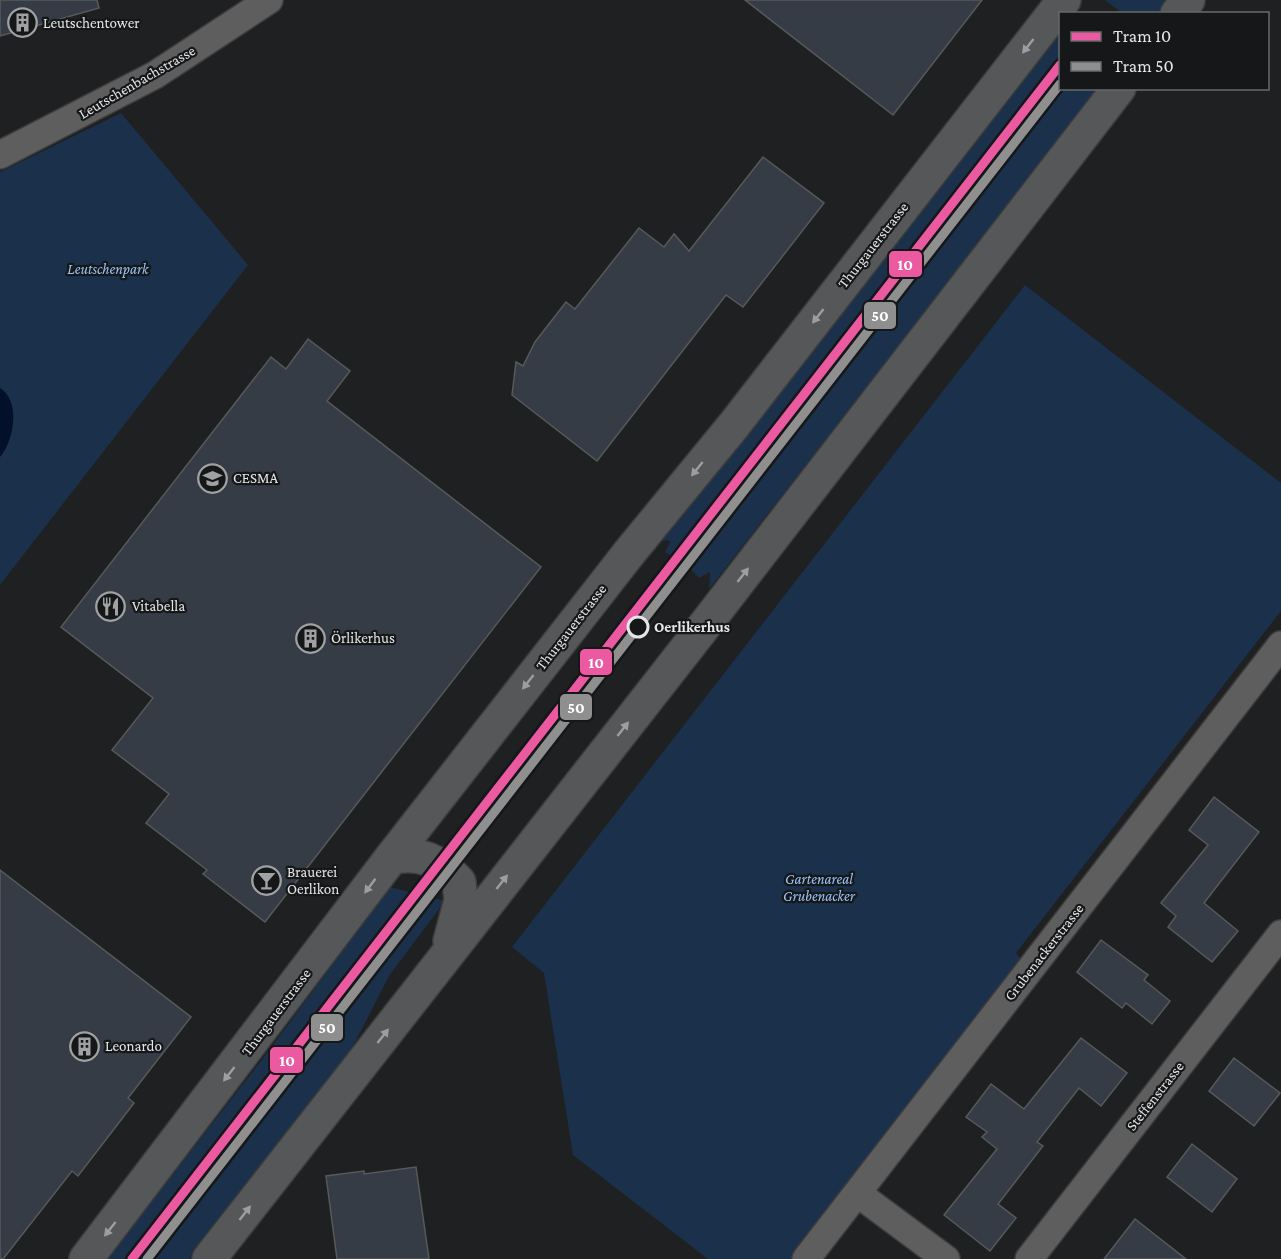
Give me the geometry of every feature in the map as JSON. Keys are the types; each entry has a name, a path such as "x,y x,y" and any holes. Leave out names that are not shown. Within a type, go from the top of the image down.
{"main road":[{"name":"Thurgauerstrasse","path":"86,1259 628,553 734,425 1064,0"},
{"path":"1179,12 1188,0"},
{"path":"209,1259 712,616 1117,90"},
{"path":"392,858 416,855 429,858 459,882 461,900 446,954"}],"street":[{"name":"Leutschenbachstrasse","path":"0,155 155,75 269,0"},
{"name":"Grubenackerstrasse","path":"806,1259 1281,645"},
{"name":"Steffenstrasse","path":"1029,1259 1281,934"},
{"path":"857,1193 946,1259"}],"green space":[{"path":"1105,0 1168,0 1159,12 1121,12"},
{"path":"1059,32 1059,90 1098,90 709,589 710,572 699,578 685,563 665,552 670,543 668,540 656,542 706,486"},
{"name":"Leutschenpark","path":"121,113 248,265 0,585 0,172"},
{"name":"Gartenareal Grubenacker","path":"1025,285 1281,483 1281,611 1016,953 1023,961 791,1259 708,1259 573,1155 544,973 512,947"},
{"path":"390,887 445,901 389,976 350,1052 189,1259 107,1259 264,1057"}],"shaded area":[{"path":"0,388 11,402 13,421 9,441 0,457"}],"building":[{"name":"Leutschentower","path":"0,0 97,0 99,8 0,36"},
{"path":"745,0 982,0 893,115"},
{"path":"763,157 824,203 743,307 726,295 597,461 512,395 516,362 523,366 535,342 566,302 575,309 639,228 664,247 674,234 689,251"},
{"name":"Örlikerhus","path":"308,339 350,371 327,401 541,567 265,922 203,874 207,870 146,823 169,794 112,750 153,698 61,627 271,357 286,369"},
{"path":"1214,797 1259,832 1204,903 1238,931 1212,962 1168,927 1176,916 1161,903 1208,845 1189,830"},
{"name":"Leonardo","path":"0,870 191,1017 128,1098 134,1103 78,1176 72,1171 3,1259 0,1259"},
{"path":"1101,940 1148,975 1144,980 1170,1001 1152,1024 1126,1003 1122,1008 1077,972"},
{"path":"1081,1038 1127,1073 1101,1106 1079,1088 1037,1142 1043,1146 998,1204 1016,1218 990,1251 944,1215 997,1149 982,1137 987,1132 966,1117 991,1084 1024,1109"},
{"path":"1234,1058 1280,1093 1254,1126 1209,1091"},
{"path":"1192,1144 1237,1179 1212,1212 1167,1177"},
{"path":"416,1167 429,1259 337,1259 326,1176"},
{"path":"1135,1219 1186,1259 1104,1259"}],"tram line":[{"name":"10","path":"132,1259 1059,66"},
{"name":"50","path":"147,1259 1059,85"}],"place":[{"name":"Leutschentower","path":"22,23"},
{"name":"CESMA","path":"212,478"},
{"name":"Vitabella","path":"111,606"},
{"name":"Oerlikerhus","path":"638,627"},
{"name":"Örlikerhus","path":"310,638"},
{"name":"Brauerei Oerlikon","path":"266,881"},
{"name":"Leonardo","path":"84,1046"}]}
